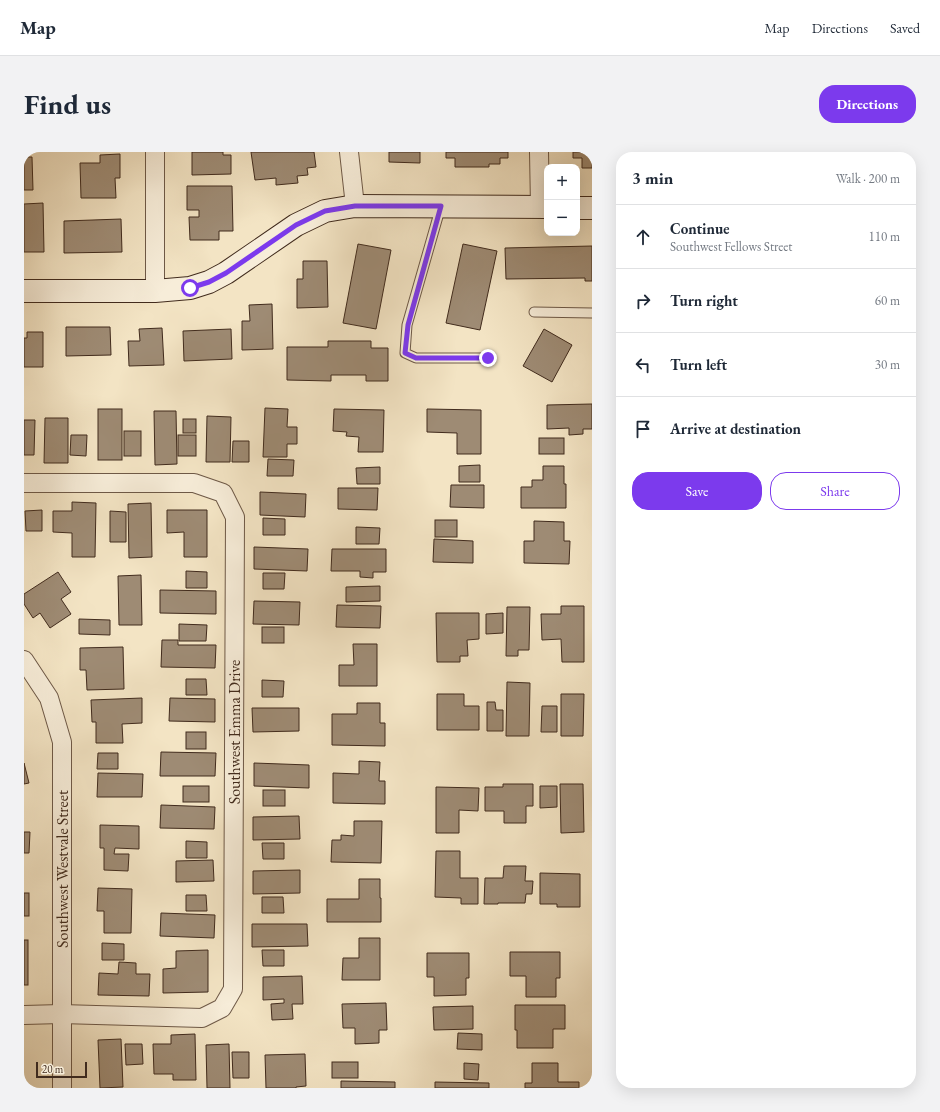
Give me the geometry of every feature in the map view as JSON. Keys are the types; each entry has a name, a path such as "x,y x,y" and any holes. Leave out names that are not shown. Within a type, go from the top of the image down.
{"street":[{"path":"155,152 155,291"},
{"path":"349,152 355,206"},
{"path":"24,291 155,291 190,288 209,282 226,273 296,225 325,211 355,206 543,207 539,152"},
{"path":"580,208 592,208"},
{"name":"Southwest Emma Drive","path":"24,483 194,483 223,493 235,516 233,989 222,1008 202,1018 61,1014 24,1015"},
{"name":"Southwest Westvale Street","path":"24,660 49,698 62,742 62,1088"}],"lane":[{"path":"441,206 408,325 405,353 416,358 488,358"},
{"path":"534,312 592,313"}],"building":[{"path":"192,152 223,152 223,155 231,155 231,174 192,175"},
{"path":"251,152 314,152 316,167 307,168 308,175 297,176 298,183 276,185 276,178 255,180"},
{"path":"389,152 420,152 420,163 389,162"},
{"path":"446,152 508,152 508,158 500,158 500,164 489,164 489,167 455,167 455,158 446,158"},
{"path":"573,152 592,152 592,168 582,168 582,158 573,158"},
{"path":"120,154 120,178 115,178 116,198 81,198 80,163 100,163 100,155"},
{"path":"24,157 32,157 33,190 24,190"},
{"path":"187,186 232,186 233,231 219,231 219,240 190,240 189,217 199,217 199,210 187,210"},
{"path":"43,203 44,252 24,252 24,204"},
{"path":"121,219 122,252 64,253 64,221"},
{"path":"358,244 391,250 376,329 343,323"},
{"path":"463,244 497,251 480,330 446,323"},
{"path":"592,246 592,281 585,281 585,278 506,279 505,248"},
{"path":"303,261 327,261 328,307 297,308 297,279 303,279"},
{"path":"272,304 273,349 242,350 242,321 250,321 249,305"},
{"path":"66,327 110,327 111,355 66,356"},
{"path":"162,328 164,365 129,366 128,341 140,341 139,329"},
{"path":"231,329 232,359 184,361 183,331"},
{"path":"544,329 572,345 552,382 523,366"},
{"path":"27,332 43,332 43,367 24,367 24,338 27,338"},
{"path":"328,341 371,341 371,348 388,348 388,381 366,381 366,375 331,375 331,381 287,380 287,347 328,347"},
{"path":"592,404 592,429 583,429 583,434 569,435 569,428 547,429 547,405"},
{"path":"265,408 288,409 287,427 297,427 297,444 287,444 287,457 263,457"},
{"path":"98,409 122,409 122,460 98,460"},
{"path":"334,409 384,410 383,452 358,452 359,437 346,436 347,432 333,431"},
{"path":"427,409 481,410 481,454 457,454 457,433 427,432"},
{"path":"154,411 176,411 177,464 155,465"},
{"path":"207,416 231,417 230,462 206,462"},
{"path":"45,418 68,418 68,463 44,463"},
{"path":"183,419 196,419 196,433 183,433"},
{"path":"24,420 35,420 34,455 24,455"},
{"path":"124,431 141,431 141,456 124,456"},
{"path":"71,435 87,435 86,456 70,455"},
{"path":"178,435 196,435 196,456 178,456"},
{"path":"539,438 564,438 564,454 539,454"},
{"path":"233,441 249,441 249,462 232,462"},
{"path":"268,459 294,460 293,476 267,476"},
{"path":"480,465 480,482 459,482 459,466"},
{"path":"543,466 564,466 566,508 521,508 521,487 532,487 532,480 543,480"},
{"path":"380,467 380,484 357,484 356,468"},
{"path":"451,485 484,485 484,508 450,507"},
{"path":"338,488 378,488 377,510 338,509"},
{"path":"260,492 306,494 305,517 260,515"},
{"path":"72,502 96,503 95,557 72,557 72,533 53,532 53,511 72,511"},
{"path":"151,503 152,557 129,558 128,504"},
{"path":"42,510 42,531 26,531 25,511"},
{"path":"167,510 207,510 207,557 184,557 184,532 167,533"},
{"path":"110,511 126,512 126,542 110,542"},
{"path":"263,518 285,519 285,535 263,535"},
{"path":"435,520 457,520 457,537 435,537"},
{"path":"534,521 564,522 564,541 570,541 569,564 524,563 524,541 534,541"},
{"path":"356,527 380,528 379,544 356,544"},
{"path":"434,539 473,541 473,563 433,562"},
{"path":"254,547 308,549 307,571 254,569"},
{"path":"332,549 386,549 386,572 373,572 373,578 360,577 360,571 331,571"},
{"path":"186,571 207,572 207,588 186,588"},
{"path":"58,572 71,592 61,599 71,614 50,628 40,613 33,618 24,604 24,594"},
{"path":"263,573 285,573 284,589 263,589"},
{"path":"141,575 142,625 119,625 118,576"},
{"path":"380,586 380,601 346,602 346,587"},
{"path":"160,590 216,591 216,614 160,613"},
{"path":"254,601 300,602 299,625 253,624"},
{"path":"337,605 381,606 380,628 336,627"},
{"path":"561,606 584,606 584,662 562,662 561,639 542,640 541,614 561,614"},
{"path":"507,607 530,607 529,650 518,650 518,656 506,656"},
{"path":"436,613 479,613 479,639 467,640 468,656 460,656 460,662 437,662"},
{"path":"503,613 503,633 486,634 486,614"},
{"path":"79,619 110,620 110,635 79,634"},
{"path":"179,624 207,625 206,641 179,641"},
{"path":"262,627 284,627 284,643 262,643"},
{"path":"162,640 178,640 178,645 216,645 215,668 161,667"},
{"path":"353,644 377,644 377,686 339,686 339,665 354,665"},
{"path":"123,647 124,689 87,690 86,670 80,670 80,648"},
{"path":"186,679 206,679 207,695 186,695"},
{"path":"262,680 284,681 283,697 262,697"},
{"path":"507,682 530,683 529,736 506,736"},
{"path":"437,694 464,694 464,706 479,706 479,730 437,730"},
{"path":"561,694 584,694 583,736 561,736"},
{"path":"142,698 142,723 122,724 123,743 96,743 96,722 92,722 91,700"},
{"path":"170,698 215,699 215,722 169,721"},
{"path":"487,702 495,702 496,710 503,710 503,731 487,731"},
{"path":"357,703 380,703 380,723 385,723 385,746 332,745 332,714 357,714"},
{"path":"542,706 557,706 557,732 541,732"},
{"path":"252,708 299,708 299,731 253,732"},
{"path":"186,732 206,732 206,749 186,749"},
{"path":"161,752 216,753 215,776 160,776"},
{"path":"98,753 118,753 118,769 97,769"},
{"path":"359,761 380,762 379,781 385,781 385,804 333,803 333,773 359,774"},
{"path":"24,763 29,783 24,784"},
{"path":"254,763 309,765 309,788 254,786"},
{"path":"98,773 143,774 142,797 97,797"},
{"path":"503,784 533,784 533,806 526,806 526,823 504,823 504,811 485,811 485,787 503,787"},
{"path":"560,784 583,784 584,832 561,833"},
{"path":"183,786 209,786 209,802 183,802"},
{"path":"540,786 557,786 557,807 540,808"},
{"path":"436,787 479,788 478,811 459,810 459,833 436,833"},
{"path":"263,790 285,790 285,806 263,806"},
{"path":"161,805 215,807 214,829 160,828"},
{"path":"299,816 300,839 253,840 253,817"},
{"path":"354,821 382,821 381,863 331,862 332,840 341,840 341,835 354,836"},
{"path":"100,825 139,826 139,849 115,848 114,854 129,854 128,871 104,870 104,848 100,848"},
{"path":"24,832 30,832 29,853 24,853"},
{"path":"186,841 207,842 207,858 186,858"},
{"path":"262,843 284,843 284,859 263,859"},
{"path":"436,851 460,851 460,878 478,878 478,904 461,904 461,898 435,897"},
{"path":"213,860 214,881 176,882 176,861"},
{"path":"504,866 526,866 525,881 533,881 532,894 526,894 525,903 484,904 485,878 503,878"},
{"path":"300,870 300,893 253,894 253,871"},
{"path":"540,873 580,874 580,907 557,907 557,904 540,904"},
{"path":"359,879 380,879 381,922 327,922 327,899 359,899"},
{"path":"98,888 132,889 131,933 104,933 104,911 97,911"},
{"path":"24,893 29,893 29,916 24,916"},
{"path":"186,895 206,895 207,911 186,911"},
{"path":"262,897 283,897 284,913 262,913"},
{"path":"161,913 215,915 214,938 160,936"},
{"path":"252,924 307,924 308,946 252,947"},
{"path":"359,938 380,938 380,980 342,980 343,958 359,958"},
{"path":"24,940 28,940 28,985 24,985"},
{"path":"102,943 124,944 124,960 102,960"},
{"path":"208,950 208,992 163,993 163,969 176,968 176,951"},
{"path":"262,950 284,950 284,966 263,966"},
{"path":"510,952 560,952 560,978 556,978 556,997 526,997 526,976 510,976"},
{"path":"427,953 469,953 469,978 466,978 466,995 434,996 434,977 427,977"},
{"path":"119,962 136,963 136,974 150,974 149,996 98,995 99,973 118,974"},
{"path":"302,976 303,1004 292,1004 293,1019 272,1020 271,1004 284,1003 284,999 263,1000 263,977"},
{"path":"386,1003 387,1030 379,1030 379,1043 355,1044 355,1028 343,1028 342,1004"},
{"path":"515,1005 565,1005 565,1029 553,1029 553,1048 517,1048"},
{"path":"473,1006 473,1029 434,1030 433,1007"},
{"path":"458,1033 482,1034 482,1050 457,1049"},
{"path":"195,1034 196,1080 173,1080 173,1074 154,1074 153,1044 171,1044 171,1035"},
{"path":"121,1039 123,1087 100,1088 98,1040"},
{"path":"125,1044 142,1044 143,1064 126,1065"},
{"path":"229,1044 230,1088 207,1088 206,1045"},
{"path":"232,1052 249,1052 249,1078 233,1078"},
{"path":"305,1054 306,1086 296,1088 266,1088 265,1055"},
{"path":"332,1062 358,1062 358,1078 332,1078"},
{"path":"464,1063 479,1064 478,1080 464,1079"},
{"path":"532,1063 558,1063 558,1082 579,1082 579,1088 525,1088 525,1083 532,1083"},
{"path":"341,1081 395,1082 395,1088 341,1088"},
{"path":"435,1082 489,1083 489,1088 435,1088"}],"route":[{"path":"190,288 209,282 226,273 296,225 325,211 355,206 441,206 408,325 405,353 416,358 488,358"}]}
